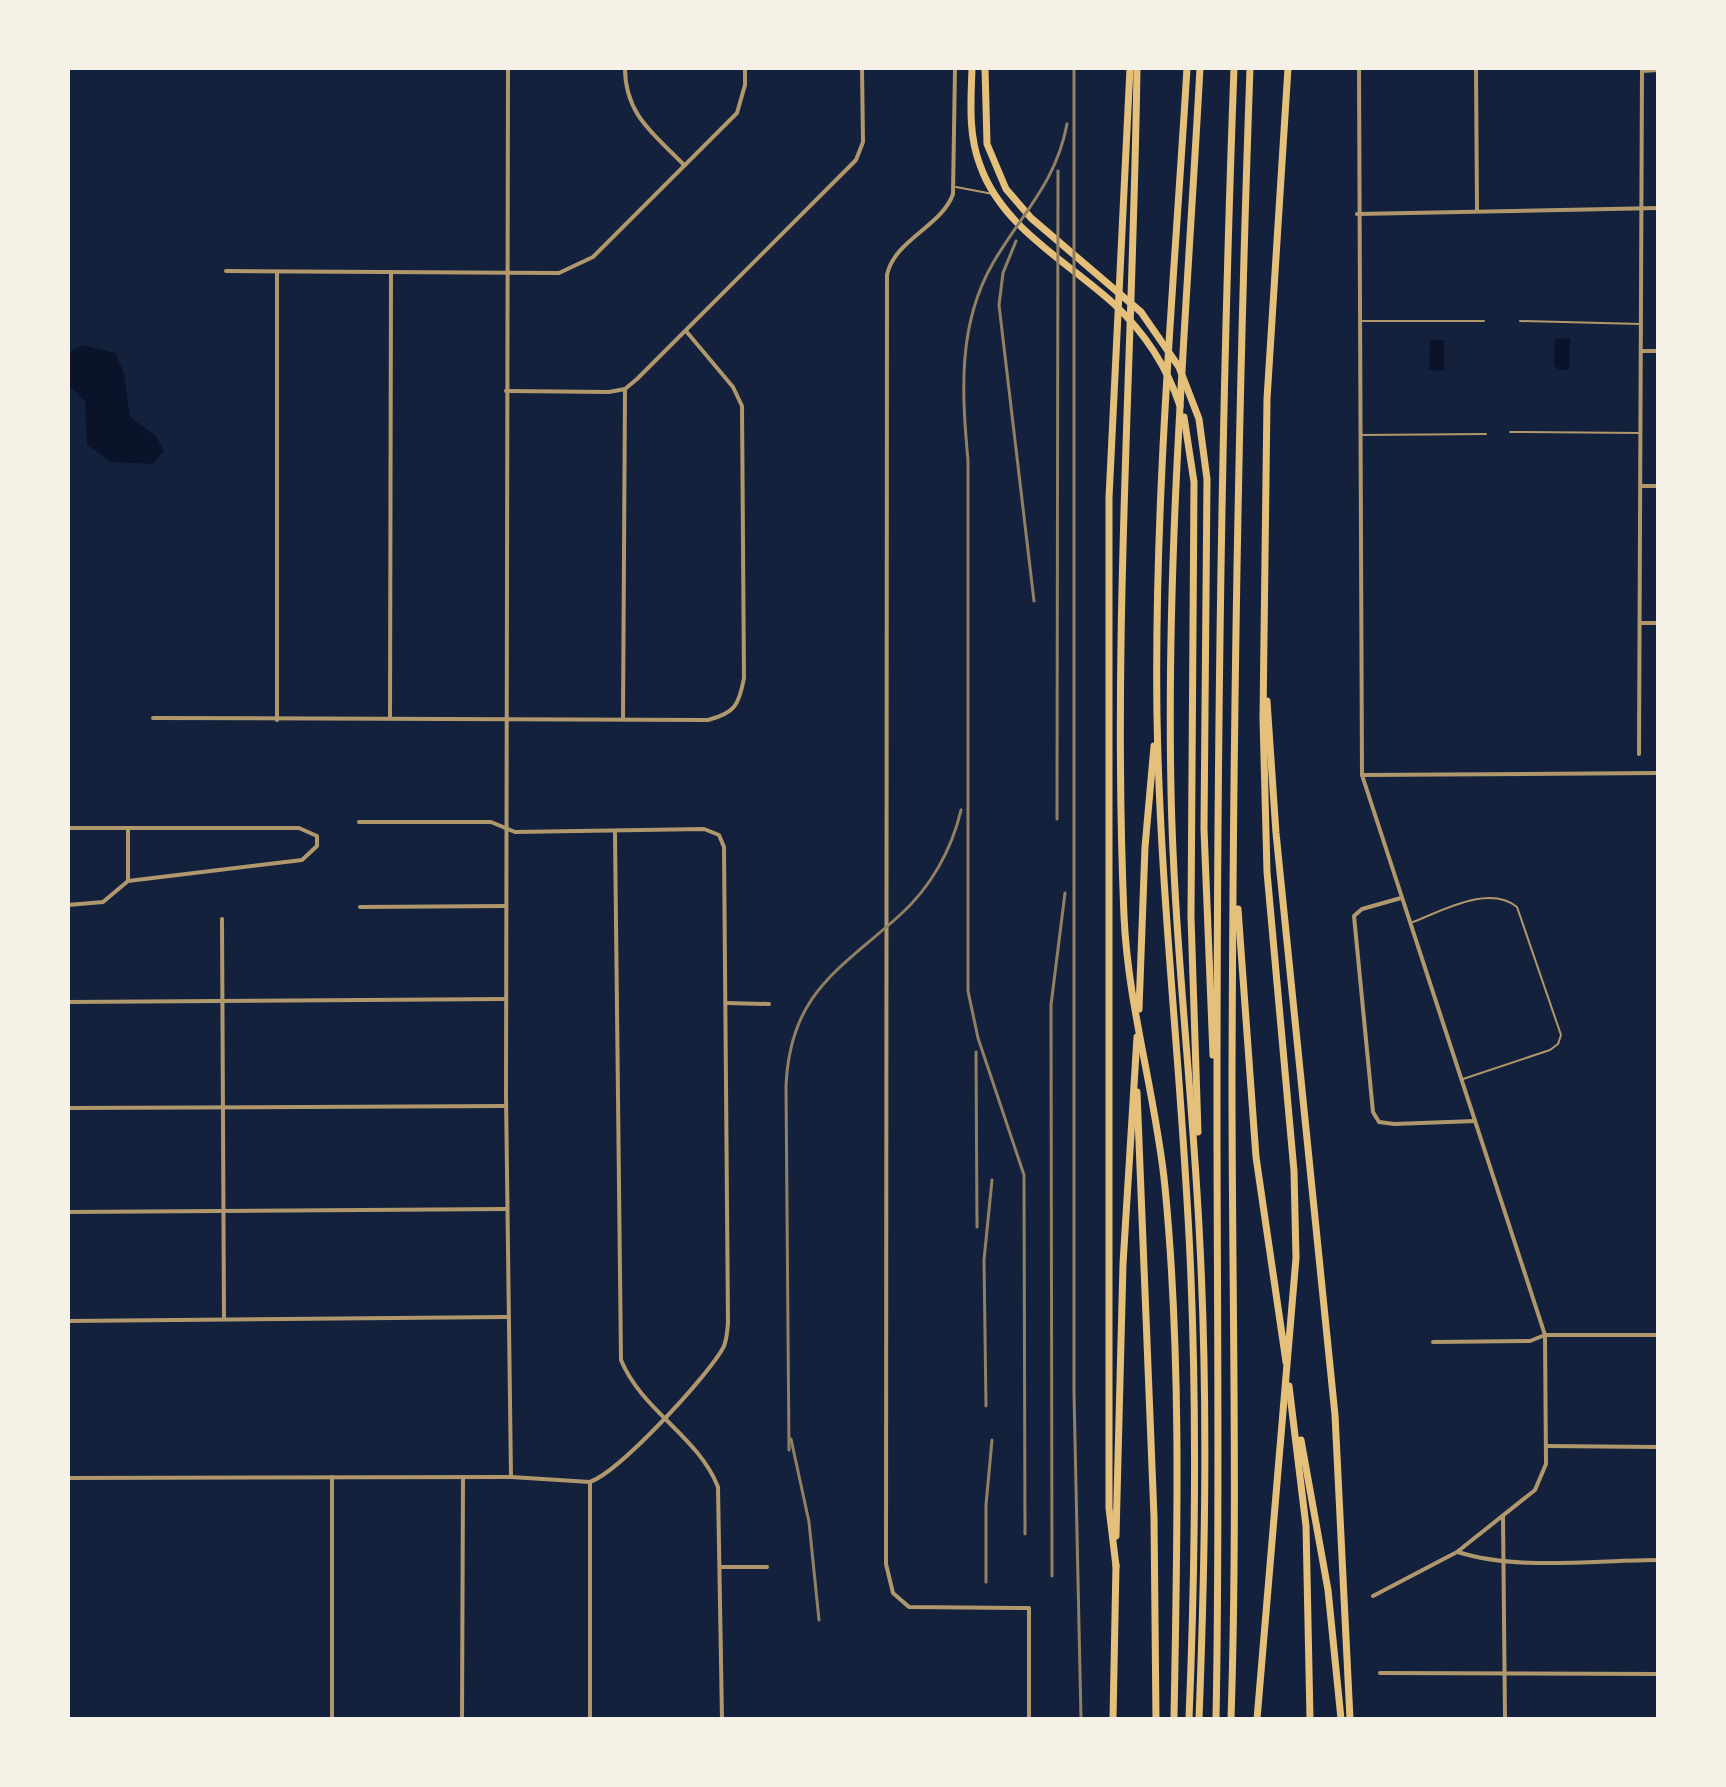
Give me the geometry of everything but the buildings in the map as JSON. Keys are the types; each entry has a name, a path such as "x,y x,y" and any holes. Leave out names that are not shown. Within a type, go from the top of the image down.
{"highway":[{"path":"972,68 972,137 980,167 993,194 1019,224 1127,317 1165,369 1190,443 1193,530 1191,917 1200,1171 1198,1210"},
{"path":"985,68 987,144 1006,189 1025,211 1141,312 1179,367 1194,405 1204,444 1204,829 1217,1109"},
{"path":"1116,1566 1109,1508 1109,498 1130,68"},
{"path":"1137,68 1123,493 1123,881 1129,973 1162,1162 1173,1370 1174,1719"},
{"path":"1187,68 1163,481 1157,712 1164,905 1191,1278 1195,1480 1189,1719"},
{"path":"1199,1719 1205,1468 1198,1210 1176,939 1170,756 1176,518 1200,68"},
{"path":"1216,1719 1220,1514 1217,1109 1219,576 1234,68"},
{"path":"1231,1719 1235,1510 1237,485 1250,68"},
{"path":"1257,1719 1296,1258 1294,1171 1267,872 1265,667 1268,363 1288,68"},
{"path":"1265,667 1276,833 1335,1415 1350,1719"},
{"path":"1113,1719 1123,1264 1145,847 1157,712"},
{"path":"1234,866 1256,1157 1293,1406 1306,1526 1310,1719"},
{"path":"1136,1062 1151,1414 1156,1719"},
{"path":"1293,1406 1325,1567 1341,1719"}],"street":[{"path":"508,68 506,1317 511,1477"},
{"path":"625,68 625,82 634,114 684,165"},
{"path":"226,271 559,273 579,266 593,257 737,113 745,85 745,68"},
{"path":"506,391 625,389 856,160 863,142 862,68"},
{"path":"955,68 955,186 948,204 896,257 887,275 886,1564 888,1582 896,1598 918,1608 1029,1608 1029,1719"},
{"path":"1359,68 1357,214 1362,775 1545,1335 1546,1446 1544,1473 1535,1490 1457,1552 1373,1596"},
{"path":"1476,68 1477,211"},
{"path":"1639,754 1642,69 1658,70"},
{"path":"1357,214 1658,208"},
{"path":"277,273 277,720"},
{"path":"390,717 391,273"},
{"path":"153,718 708,720 731,714 740,702 744,678 742,406 733,387 686,331"},
{"path":"1642,351 1658,351"},
{"path":"623,719 625,389"},
{"path":"1642,486 1658,486"},
{"path":"1641,623 1658,623"},
{"path":"1362,775 1658,773"},
{"path":"68,1478 511,1477 590,1482 604,1477 664,1417 712,1365 725,1344 726,1003 724,847 719,835 704,829 515,832 491,822 359,822"},
{"path":"68,828 299,828 317,836 317,846 302,860 128,881 103,902 68,905"},
{"path":"128,829 128,881"},
{"path":"615,832 621,1360 629,1379 708,1461 718,1487 722,1719"},
{"path":"1401,898 1362,909 1354,916 1373,1112 1379,1122 1475,1121"},
{"path":"360,907 506,906"},
{"path":"222,919 224,1319"},
{"path":"68,1002 506,999"},
{"path":"726,1003 769,1004"},
{"path":"68,1108 506,1106"},
{"path":"68,1212 507,1209"},
{"path":"68,1321 506,1317"},
{"path":"1433,1342 1530,1341 1545,1335 1658,1335"},
{"path":"1546,1446 1658,1447"},
{"path":"332,1477 332,1719"},
{"path":"462,1719 463,1478"},
{"path":"590,1482 590,1719"},
{"path":"1503,1516 1505,1719"},
{"path":"1457,1552 1478,1559 1505,1561 1658,1560"},
{"path":"721,1567 767,1567"},
{"path":"1380,1673 1658,1674"}],"lane":[{"path":"955,186 1003,197"},
{"path":"1359,321 1484,321"},
{"path":"1520,321 1642,324"},
{"path":"1510,432 1642,433"},
{"path":"1360,435 1486,434"},
{"path":"1409,924 1480,899 1508,900 1517,907 1561,1035 1558,1044 1550,1050 1462,1080"}],"water":[{"path":"1570,338 1569,370 1559,370 1554,365 1555,339"},
{"path":"1430,340 1444,340 1444,371 1429,370"},
{"path":"82,345 115,353 124,373 130,417 156,436 164,451 153,464 111,462 87,445 85,401 68,385 68,353"}],"railway":[{"path":"1074,68 1074,1393 1081,1719"},
{"path":"1025,1534 1024,1175 978,1038 968,991 968,461 964,385 968,335 981,287 1055,164 1067,124"},
{"path":"1057,819 1058,171"},
{"path":"1016,241 1003,273 999,305 1034,601"},
{"path":"789,1450 786,1086 790,1054 797,1028 822,986 900,915 931,880 946,853 961,810"},
{"path":"1052,1576 1051,1005 1065,893"},
{"path":"976,1052 977,1227"},
{"path":"986,1406 984,1260 992,1180"},
{"path":"791,1439 809,1522 819,1620"},
{"path":"986,1582 986,1505 992,1440"}]}
